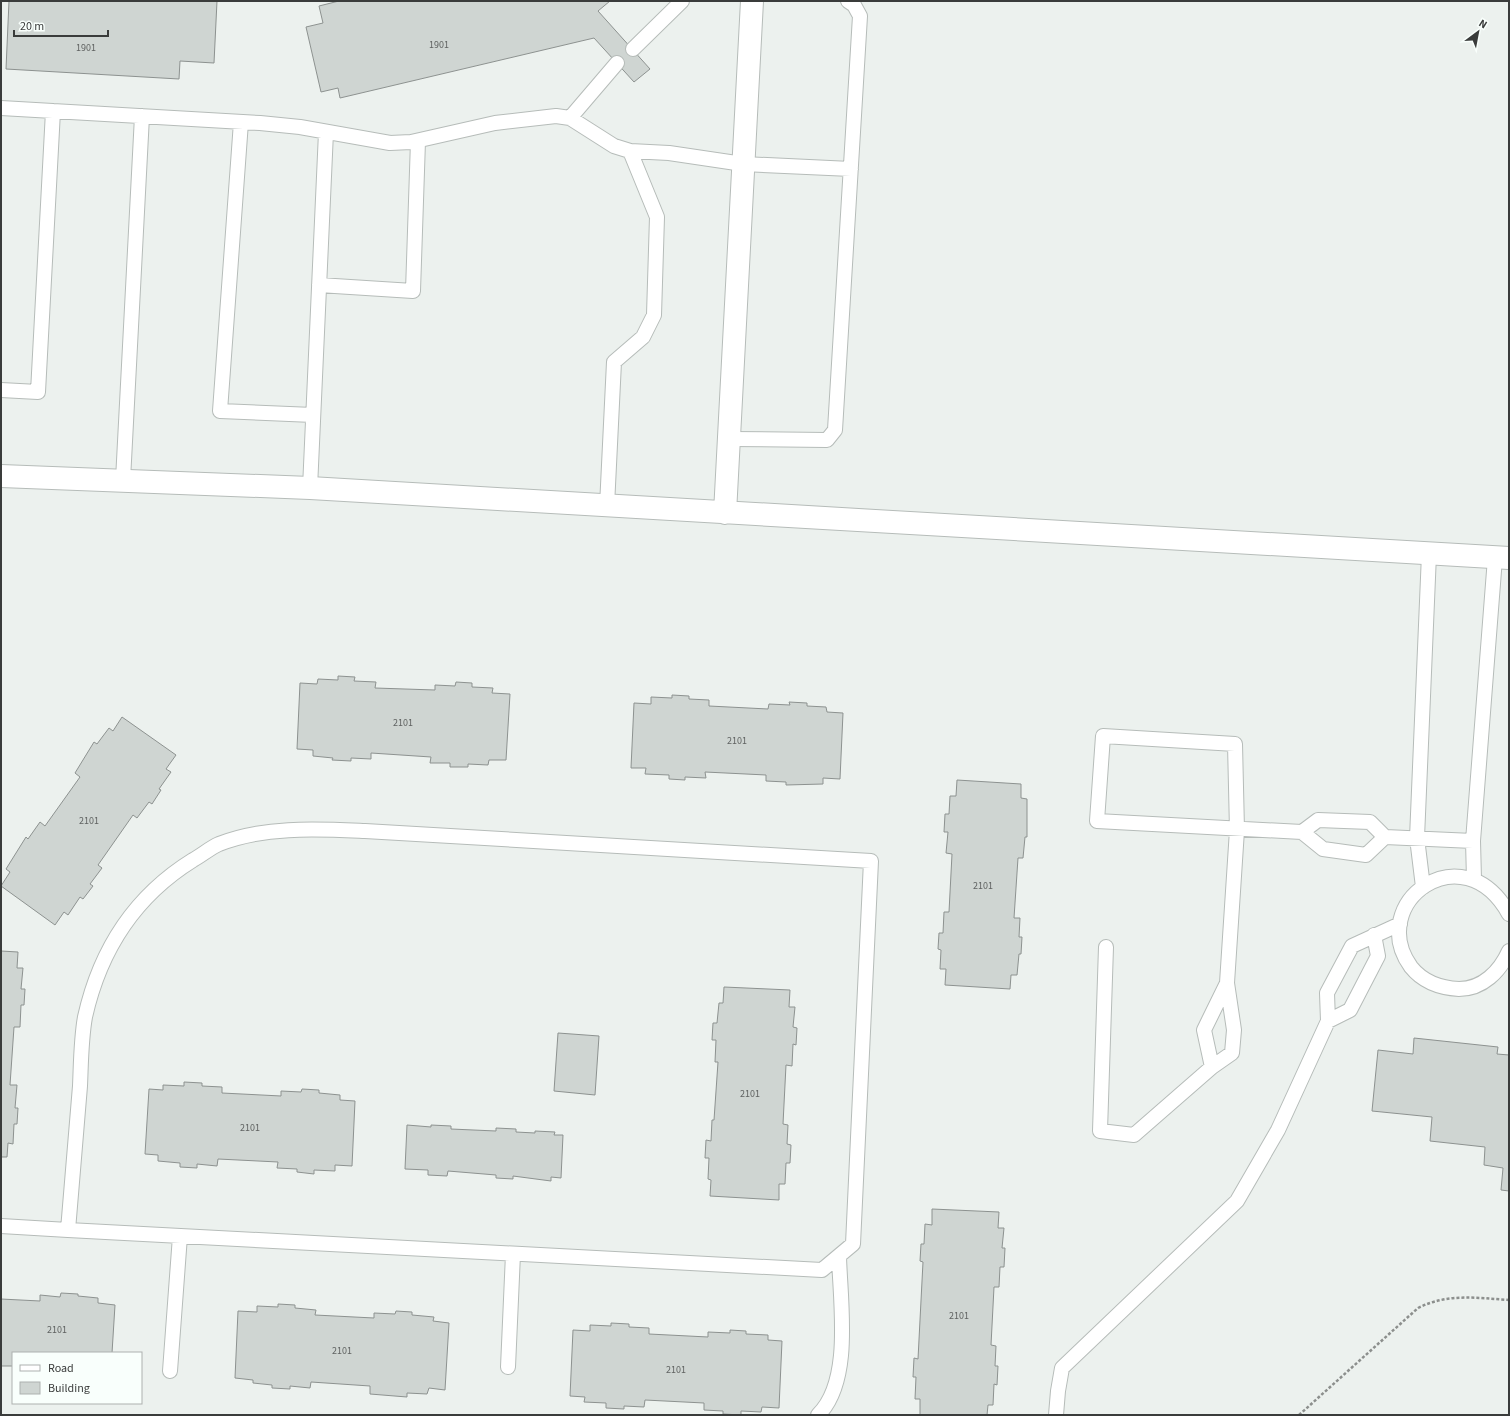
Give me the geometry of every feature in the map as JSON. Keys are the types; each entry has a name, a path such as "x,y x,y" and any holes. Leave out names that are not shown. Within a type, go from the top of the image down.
{"street":[{"path":"725,513 752,1"},
{"path":"1,476 310,488 1502,558"}],"lane":[{"path":"633,49 682,1"},
{"path":"729,439 827,440 835,430 860,16 854,5 848,1"},
{"path":"570,118 617,63"},
{"path":"1,108 241,122 300,127 390,143 418,141 495,124 556,116 570,118 614,146 630,151 669,153 743,164 851,169"},
{"path":"1,390 38,392 53,111"},
{"path":"123,480 142,116"},
{"path":"241,122 220,411 313,415"},
{"path":"310,488 326,132"},
{"path":"319,285 413,291 418,141"},
{"path":"607,506 614,362 643,337 654,315 657,217 630,151"},
{"path":"1423,887 1417,838 1429,554"},
{"path":"1474,879 1473,841 1502,558"},
{"path":"1106,947 1100,1131 1134,1135 1212,1067 1232,1053 1234,1030 1227,982 1237,830 1235,744 1103,736 1097,821 1237,830 1302,832 1318,820 1370,822 1385,837 1473,841"},
{"path":"1,1226 68,1230 513,1254 822,1270 853,1244 872,861 307,829 256,835 218,845 158,885 136,907 114,940 96,980 85,1018 68,1230"},
{"path":"1302,832 1323,850 1366,855 1385,837"},
{"path":"1509,914 1501,899 1493,891 1474,879 1456,876 1438,879 1423,887 1412,897 1404,910 1400,924 1400,941 1405,958 1415,971 1428,982 1444,988 1461,989 1478,985 1492,976 1504,963 1509,951"},
{"path":"1056,1415 1062,1368 1237,1201 1278,1130 1328,1021 1327,993 1352,946 1400,924"},
{"path":"1328,1021 1350,1010 1378,956 1374,935"},
{"path":"1212,1067 1204,1030 1227,982"},
{"path":"170,1371 180,1236"},
{"path":"508,1367 513,1254"},
{"path":"818,1415 823,1411 833,1393 839,1376 842,1350 839,1256"}],"path":[{"path":"1299,1415 1367,1352 1418,1308 1433,1300 1451,1297 1509,1300"}],"building":[{"path":"9,1 217,1 214,63 180,61 179,79 6,69"},
{"path":"339,1 610,1 598,11 650,69 634,82 594,38 340,98 338,88 321,92 306,27 323,23 319,6"},
{"path":"338,676 355,677 354,681 376,682 375,688 435,690 435,685 455,686 456,682 472,683 472,687 493,688 492,693 510,694 506,760 489,760 488,765 468,764 468,767 450,767 450,763 430,763 431,757 371,753 371,759 351,758 351,761 332,760 333,758 313,756 313,750 297,749 300,683 317,684 318,679 338,680"},
{"path":"672,695 689,696 689,699 709,700 709,706 768,709 769,704 790,705 789,702 807,703 807,706 826,707 827,712 843,713 840,779 823,778 823,784 786,785 786,782 766,781 766,775 705,772 706,778 685,777 685,780 669,779 669,775 645,774 646,768 631,768 634,703 651,704 651,697 672,698"},
{"path":"122,717 176,755 166,769 171,772 159,789 161,790 152,804 149,802 137,818 133,815 98,865 102,868 90,884 93,886 83,899 80,897 68,915 64,912 55,925 1,886 10,872 6,869 26,837 28,839 40,822 45,826 80,777 75,773 94,742 97,744 109,728 113,731"},
{"path":"957,780 1021,784 1021,798 1027,799 1027,837 1025,837 1023,858 1018,858 1014,918 1020,918 1019,937 1022,937 1021,954 1019,954 1017,975 1011,975 1010,989 945,985 946,969 940,969 941,950 938,949 939,933 943,933 944,912 949,912 952,854 946,853 948,832 944,832 945,814 949,814 950,796 956,796"},
{"path":"1,951 18,952 17,968 23,968 21,989 25,989 24,1005 21,1005 20,1027 14,1027 10,1085 17,1085 15,1108 18,1108 17,1124 14,1124 13,1144 8,1143 7,1157 1,1157"},
{"path":"724,987 790,990 789,1007 795,1007 793,1027 797,1028 796,1045 793,1044 792,1066 786,1065 783,1124 788,1125 787,1144 791,1145 790,1163 786,1163 785,1184 779,1184 779,1200 710,1196 711,1180 708,1179 709,1158 705,1158 706,1140 711,1141 718,1062 715,1062 716,1040 712,1040 713,1023 717,1023 719,1003 723,1003"},
{"path":"558,1033 599,1036 595,1095 554,1091"},
{"path":"1414,1038 1498,1047 1497,1054 1509,1055 1509,1191 1501,1190 1503,1168 1484,1165 1485,1147 1430,1141 1432,1117 1372,1111 1378,1050 1413,1054"},
{"path":"184,1082 202,1083 202,1086 222,1087 222,1093 281,1096 281,1091 301,1092 302,1089 319,1090 319,1093 340,1095 340,1100 355,1101 352,1166 335,1165 335,1171 314,1170 314,1174 297,1172 297,1169 277,1168 278,1162 218,1159 217,1166 197,1164 197,1168 180,1167 180,1163 158,1161 158,1155 145,1154 149,1089 163,1090 163,1085 184,1086"},
{"path":"407,1125 431,1127 431,1125 451,1126 451,1129 496,1131 496,1128 516,1129 516,1132 535,1133 535,1131 555,1132 554,1135 563,1135 561,1178 551,1177 551,1181 513,1176 513,1179 496,1178 496,1175 448,1171 447,1176 428,1175 428,1170 405,1169"},
{"path":"932,1209 999,1212 998,1228 1004,1228 1002,1248 1005,1248 1004,1267 1000,1267 999,1287 994,1287 991,1345 996,1346 995,1366 998,1366 997,1385 994,1384 993,1405 988,1405 987,1415 920,1415 920,1399 915,1399 916,1377 913,1377 914,1358 918,1359 923,1262 920,1261 921,1244 924,1244 925,1224 932,1225"},
{"path":"61,1293 78,1294 78,1296 98,1298 98,1303 115,1305 112,1352 12,1352 12,1366 1,1366 1,1299 40,1301 40,1295 60,1297"},
{"path":"278,1304 295,1305 295,1308 316,1310 315,1315 374,1318 374,1313 395,1314 396,1311 412,1312 412,1315 434,1317 433,1321 449,1323 445,1390 429,1388 427,1394 407,1393 407,1397 370,1394 370,1386 311,1382 310,1388 290,1386 290,1389 272,1388 272,1385 253,1383 253,1380 235,1378 238,1311 257,1312 257,1306 278,1307"},
{"path":"611,1323 629,1324 629,1327 649,1328 649,1334 708,1337 708,1332 730,1333 730,1330 746,1331 746,1334 768,1335 768,1340 782,1341 779,1408 762,1407 761,1412 741,1411 741,1415 723,1414 723,1411 704,1410 704,1403 645,1400 644,1407 624,1406 624,1409 606,1408 606,1403 584,1402 585,1397 570,1396 573,1330 590,1331 590,1325 611,1326"}]}
